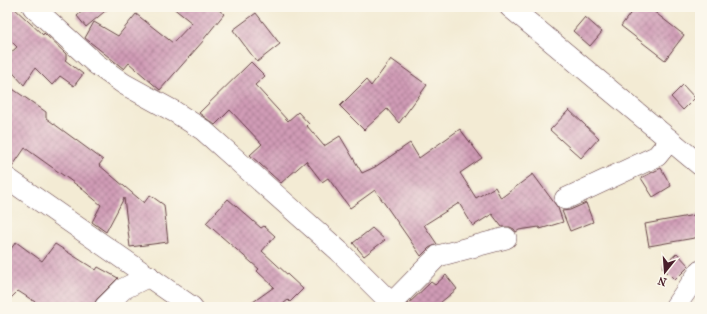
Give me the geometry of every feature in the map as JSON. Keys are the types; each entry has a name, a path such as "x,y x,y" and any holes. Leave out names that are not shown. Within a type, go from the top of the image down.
{"street":[{"path":"33,7 96,64 124,84 175,112 203,130 339,251 390,305 438,256 506,238"},
{"path":"510,7 700,165"},
{"path":"565,199 657,156 670,140"},
{"path":"7,178 192,307"},
{"path":"675,307 700,271"},
{"path":"105,307 123,289 149,276"}],"building":[{"path":"7,7 13,7 43,35 44,33 66,54 65,60 83,74 74,86 60,76 52,85 35,68 24,85 7,66 7,56 17,47 7,37"},
{"path":"87,7 110,7 86,27 77,16"},
{"path":"172,7 215,7 224,14 204,40 160,90 129,63 124,69 85,38 94,22 118,36 136,14 173,43 192,23"},
{"path":"635,7 648,7 684,35 665,60 621,26"},
{"path":"256,13 280,44 257,62 233,30"},
{"path":"585,17 602,32 590,46 573,31"},
{"path":"391,59 427,85 399,123 387,109 364,130 340,106 366,80 371,86"},
{"path":"251,62 265,76 255,85 288,121 298,112 309,124 307,126 324,146 340,136 362,173 375,167 410,143 419,158 460,129 482,158 460,173 476,198 495,187 501,198 533,174 558,208 563,222 540,229 539,227 519,230 516,232 510,227 502,227 492,214 473,226 459,203 424,225 437,244 429,248 421,256 375,190 350,208 328,178 322,182 306,161 281,183 250,155 262,144 230,110 215,125 199,113"},
{"path":"7,85 46,112 46,118 103,160 99,165 144,203 150,195 164,205 168,242 130,247 124,198 106,232 92,222 101,205 81,188 25,148 12,167 7,166"},
{"path":"683,85 695,98 683,110 671,97"},
{"path":"569,110 599,138 581,158 550,130"},
{"path":"661,168 671,186 653,197 641,178"},
{"path":"228,199 261,228 264,226 275,236 262,251 303,289 290,302 288,300 279,307 246,307 274,287 257,271 259,269 206,223"},
{"path":"586,203 593,222 570,231 562,211 570,210"},
{"path":"700,214 700,237 649,246 645,224"},
{"path":"372,228 385,240 364,256 353,243"},
{"path":"16,242 42,261 55,244 96,270 98,267 118,278 97,299 93,307 43,307 18,291 7,302 7,254"},
{"path":"677,253 689,266 675,280 662,267"},
{"path":"446,275 457,289 435,307 405,307 431,282 435,285"}]}
